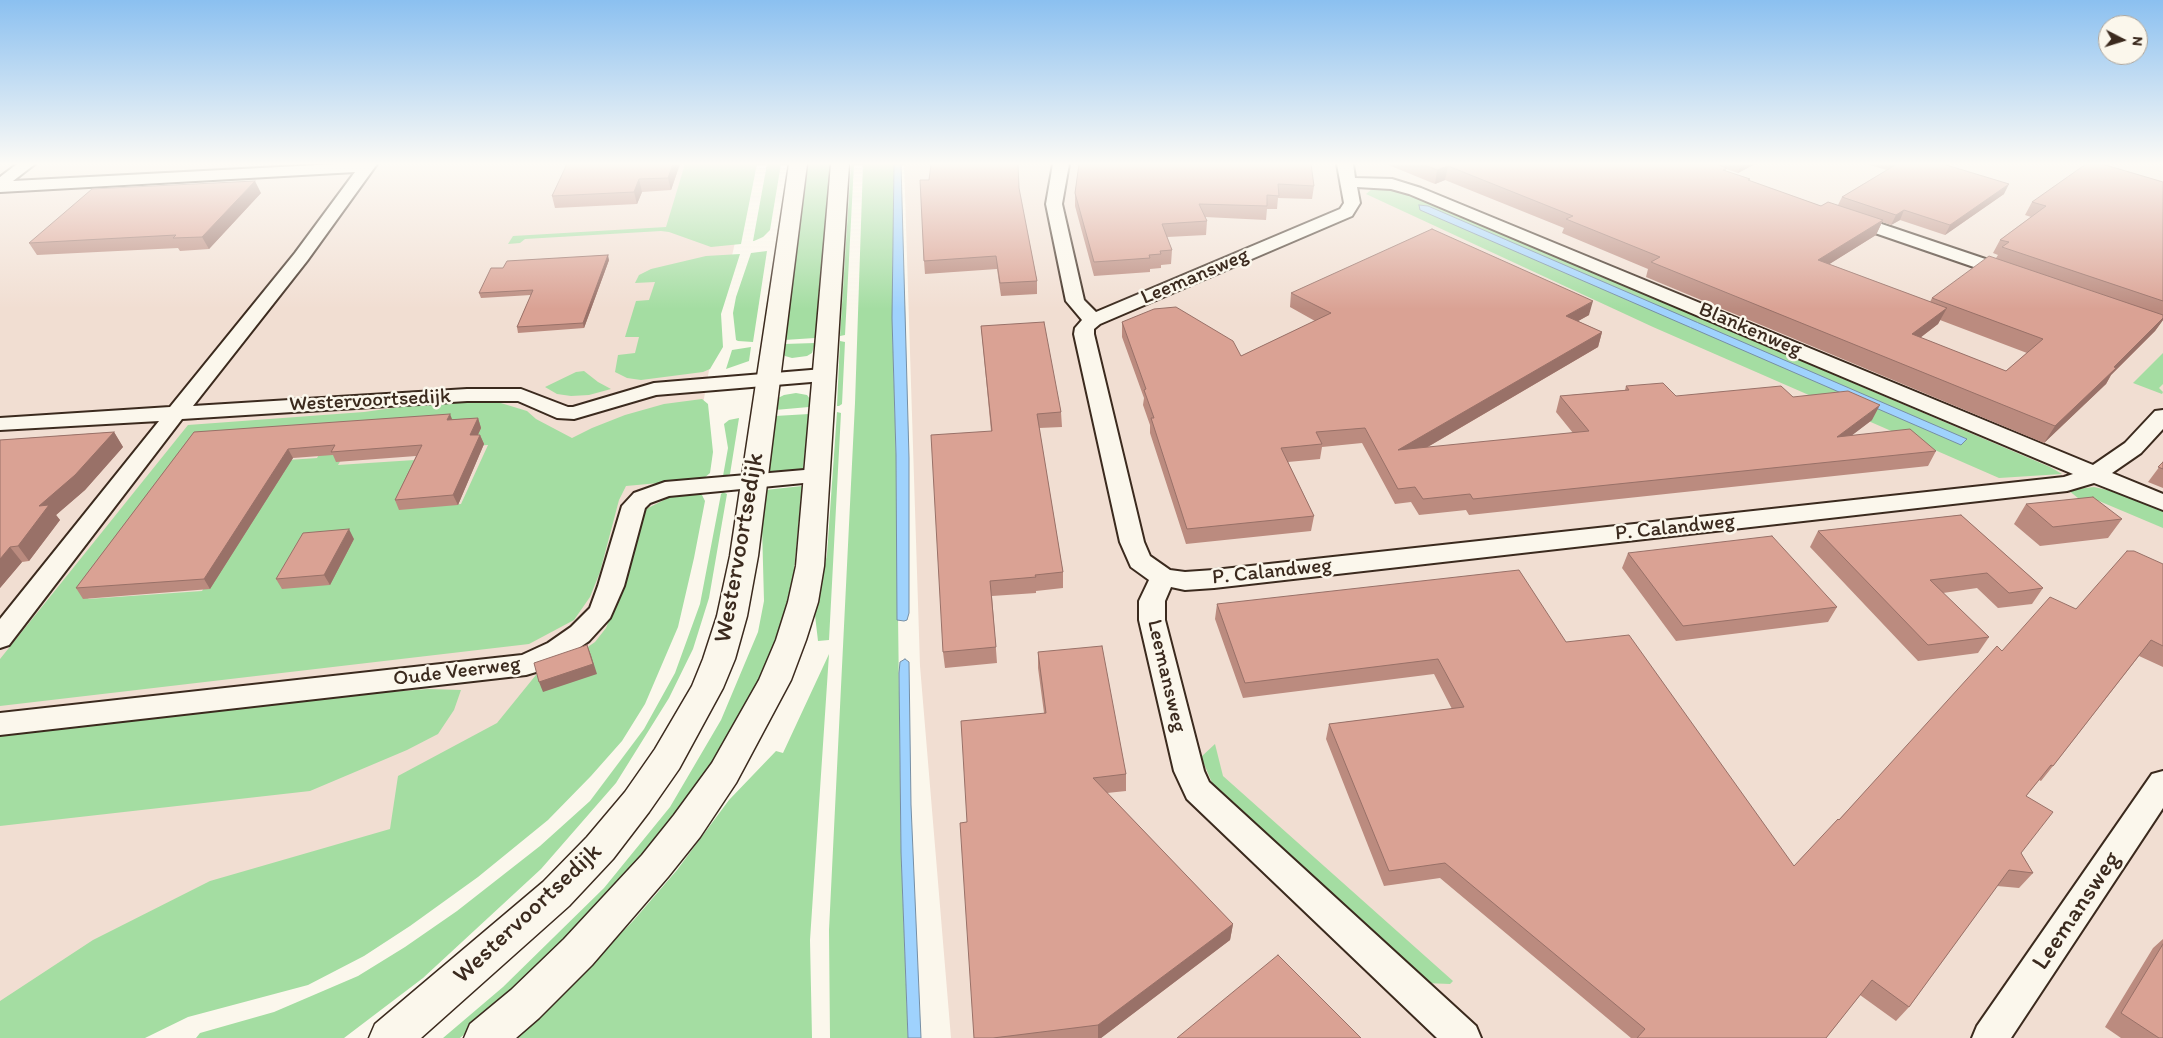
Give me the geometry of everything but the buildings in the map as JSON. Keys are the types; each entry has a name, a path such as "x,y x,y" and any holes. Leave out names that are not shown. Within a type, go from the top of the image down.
{"main road":[{"name":"Westervoortsedijk","path":"390,1038 492,952 556,894 625,818 667,759 692,717 719,659 739,581 791,212"},
{"path":"486,1038 562,969 632,894 687,826 724,773 775,680 791,640 810,566 836,212"}],"street":[{"path":"0,638 176,412 301,257 334,212"},
{"path":"1056,212 1075,301 1093,320 1085,328 1084,334 1132,542 1140,561 1163,577"},
{"name":"Leemansweg","path":"1093,320 1345,212"},
{"name":"Blankenweg","path":"1470,212 2163,503"},
{"path":"1834,212 2022,277"},
{"name":"Westervoortsedijk","path":"0,424 445,396 521,395 565,412 574,413 654,389 823,375"},
{"name":"P. Calandweg","path":"1163,577 1184,581 1214,579 2067,484 2096,474 2133,448 2163,416"},
{"name":"Oude Veerweg","path":"0,724 526,666 557,650 580,634 601,612 611,586 634,506 642,498 665,489 816,476"},
{"name":"Leemansweg","path":"1163,577 1152,601 1152,620 1189,771 1198,790 1463,1038"},
{"name":"Leemansweg","path":"1990,1038 2163,784"}],"shaded area":[{"path":"0,212 742,212 720,308 668,602 603,738 0,1038"},
{"path":"906,212 2163,212 2163,1038 951,1038 920,666"}],"green space":[{"path":"670,212 747,212 741,244 711,247 661,231 525,239 520,243 508,244 513,236 666,227"},
{"path":"758,212 773,212 770,230 763,237 753,241"},
{"path":"801,212 827,212 820,279 818,327 815,338 784,340"},
{"path":"848,212 851,212 845,335 840,336"},
{"path":"861,212 893,212 892,318 896,455 901,852 908,1038 830,1038 829,930 855,403"},
{"path":"1406,212 1453,212 2050,467 2062,474 1999,478 1653,327"},
{"path":"767,251 753,342 738,341 736,340 733,313 736,297 751,253"},
{"path":"740,254 721,314 723,347 710,369 703,372 641,380 627,378 615,372 618,355 635,353 639,337 625,337 636,301 649,300 655,282 635,283 639,275 651,269 706,256"},
{"path":"840,341 845,342 842,404 837,406"},
{"path":"815,343 812,353 807,356 792,358 783,354 784,344"},
{"path":"751,347 749,361 726,369 732,350"},
{"path":"2163,353 2163,384 2159,388 2163,392 2162,394 2133,383"},
{"path":"584,371 611,389 589,395 571,396 557,394 545,387 576,372"},
{"path":"796,393 807,395 810,399 809,407 775,410 778,398"},
{"path":"702,399 708,404 713,452 710,473 703,479 626,486 619,500 600,572 590,597 574,620 529,644 0,706 0,659 188,425 364,412 429,403 491,400 527,411 536,419 572,438 625,415 664,404","holes":["208,440 488,445 461,504 406,507 430,459 338,465 347,450 321,451 317,458 288,460 202,591 88,599"]},
{"path":"837,412 841,413 829,640 818,641 815,615 827,554"},
{"path":"809,414 803,469 768,472 775,416"},
{"path":"739,418 730,474 723,476 728,448 724,424 729,420"},
{"path":"802,486 794,571 784,614 771,651 752,694 706,775 612,894 473,1027 460,1038 443,1038 503,987 604,888 670,807 721,720 758,632 764,601 762,527 765,490"},
{"path":"2094,487 2116,492 2163,511 2163,528 2099,501 2083,502 2068,490"},
{"path":"723,492 727,494 709,598 693,649 669,698 616,783 541,869 423,978 344,1038 196,1038 200,1033 274,1012 358,976 405,947 457,911 540,846 590,801 644,729 675,673 700,604 721,494"},
{"path":"692,493 702,495 705,501 694,558 678,627 645,704 622,741 591,776 548,820 478,877 410,926 364,956 308,985 188,1017 145,1038 0,1038 0,1001 93,940 210,881 390,829 398,776 497,723 540,670 582,651 595,642 606,628 630,566 636,524 644,510 674,495"},
{"path":"829,654 810,940 812,1038 512,1038 564,991 633,921 677,870 729,800 776,751 783,753"},
{"path":"428,689 461,690 454,710 438,734 407,750 310,791 0,826 0,729 261,702"},
{"path":"1215,744 1223,776 1453,981 1450,984 1425,983 1213,785 1201,757"}],"water":[{"path":"893,212 902,212 909,458 909,613 907,620 904,621 897,620 896,455 892,318"},
{"path":"1426,212 1443,212 1967,439 1961,445"},
{"path":"905,659 909,662 911,805 921,1038 908,1038 901,852 899,673 900,662"}]}
